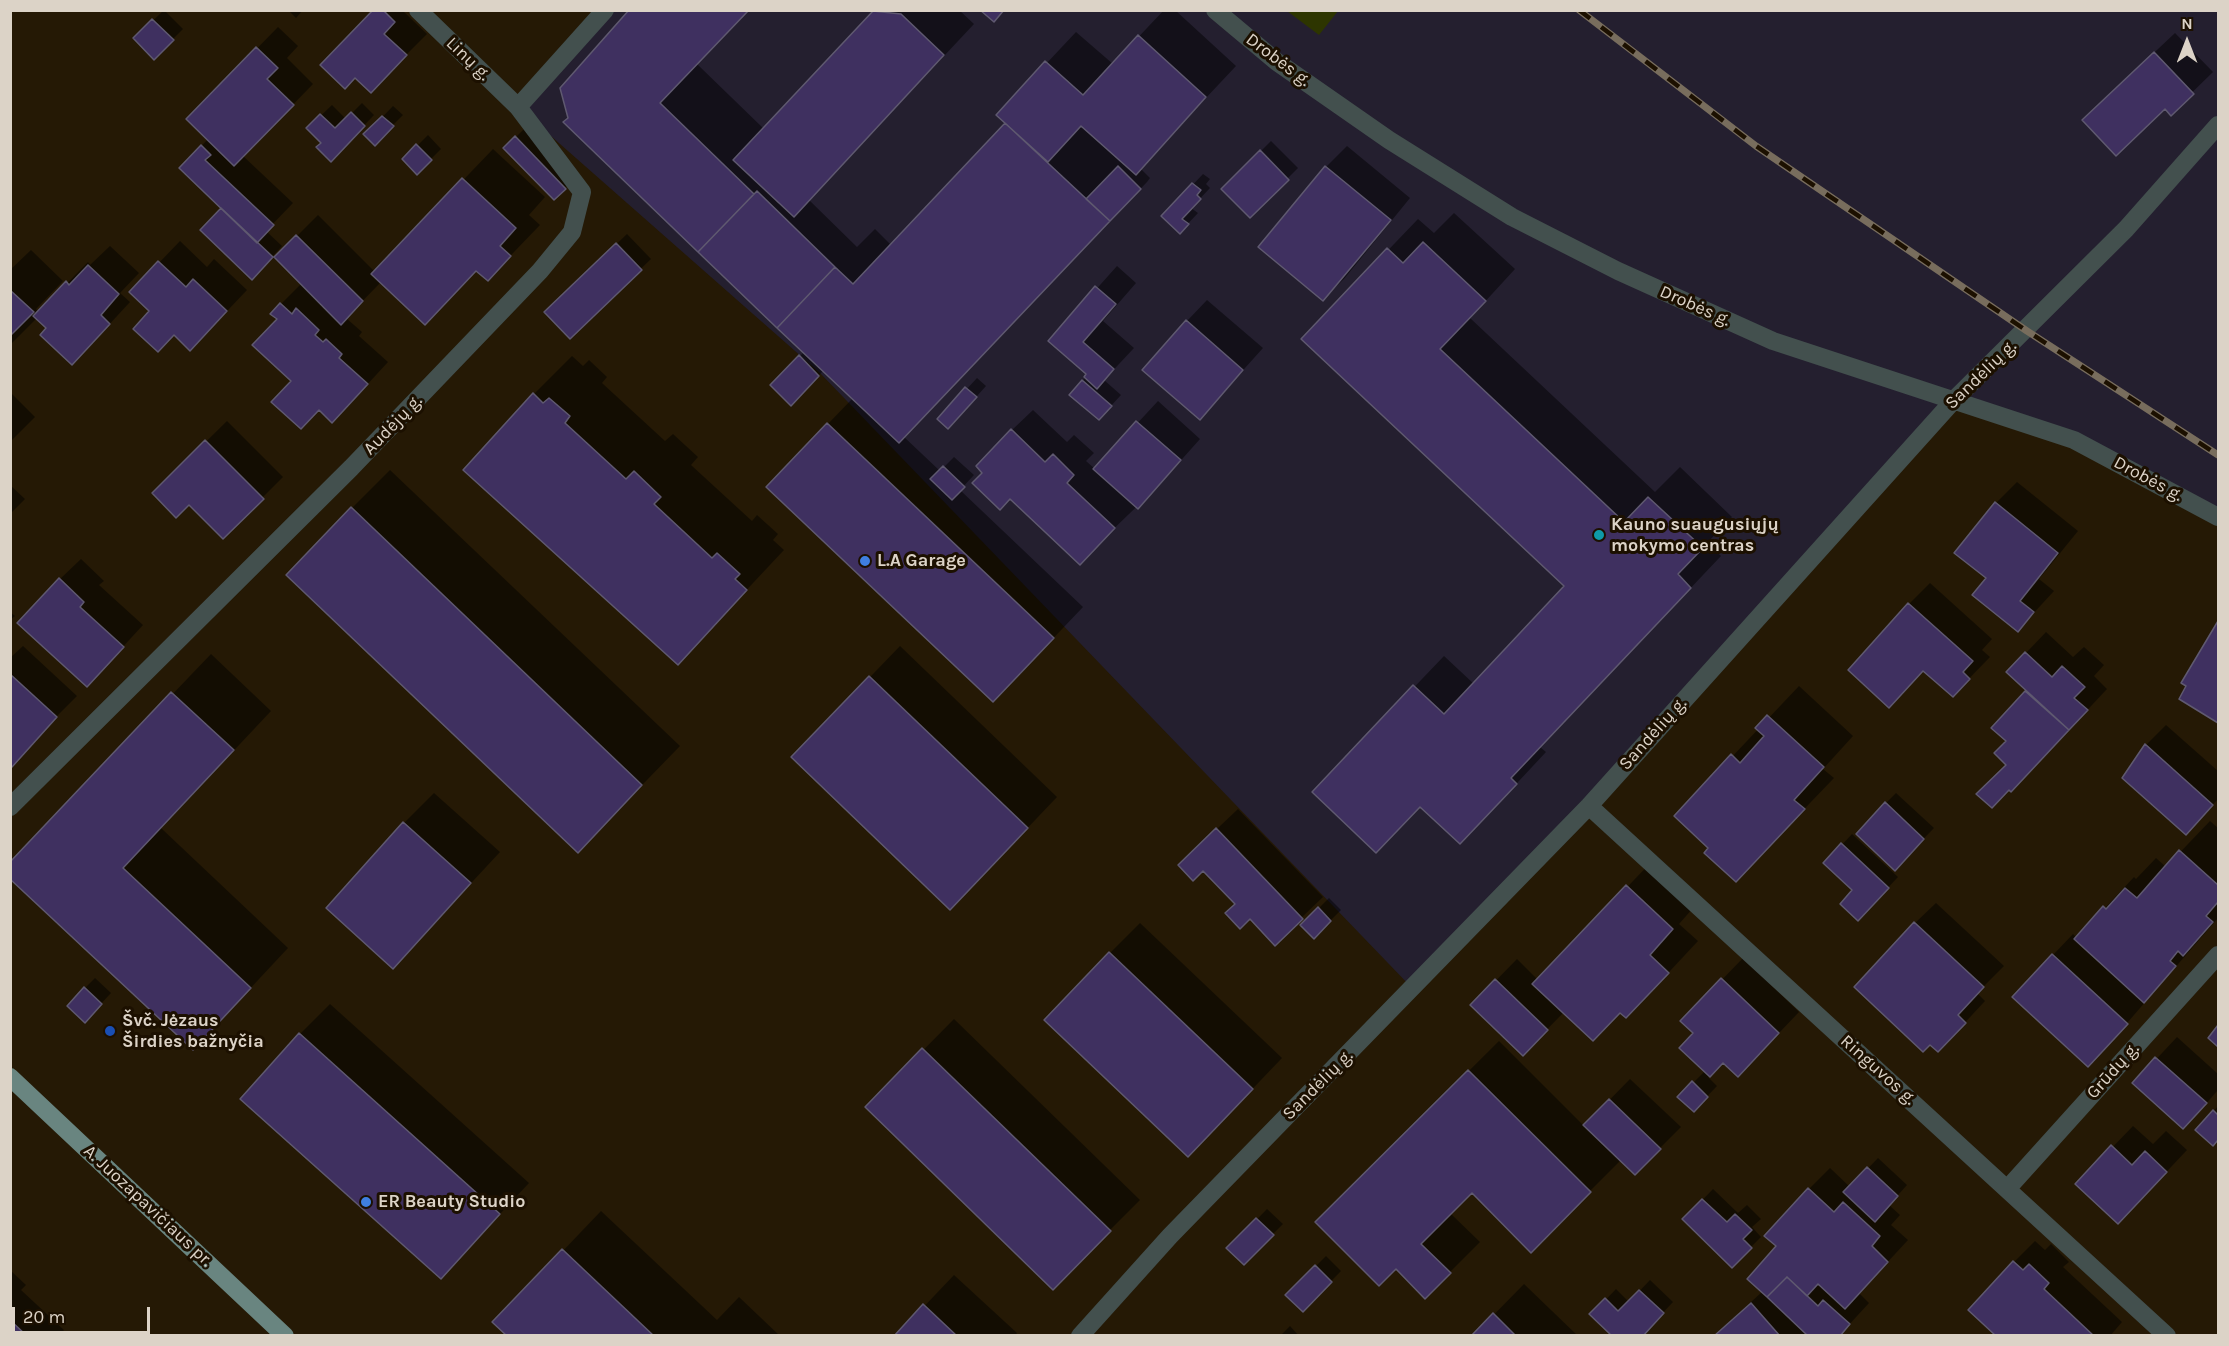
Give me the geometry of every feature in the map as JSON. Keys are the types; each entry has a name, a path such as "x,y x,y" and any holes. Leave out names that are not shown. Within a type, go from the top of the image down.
{"main road":[{"name":"A. Juozapavičiaus pr.","path":"10,1077 285,1335"}],"street":[{"name":"Linų g.","path":"417,10 518,107"},
{"path":"518,107 605,10"},
{"name":"Drobės g.","path":"1215,10 1277,62 1389,140 1512,217 1618,271 1773,341 2074,440 2218,517"},
{"name":"Audėjų g.","path":"10,807 351,468 540,271 572,232 582,192 518,107"},
{"name":"Sandėlių g.","path":"1080,1335 1170,1236 1589,806 1954,400 2126,229 2218,125"},
{"name":"Ringuvos g.","path":"1589,806 2167,1335"},
{"name":"Grūdų g.","path":"2008,1188 2218,954"}],"shaded area":[{"path":"605,11 2218,11 2218,517 2074,440 1954,400 1413,989 820,373 518,107"}],"green space":[{"path":"1287,11 1338,11 1319,35"}],"building":[{"path":"373,10 383,10 395,22 384,34 407,55 371,93 355,78 345,89 320,65"},
{"path":"629,10 749,10 660,103 754,194 698,252 563,122 568,118 560,88"},
{"path":"980,10 1004,10 994,22"},
{"path":"873,11 901,14 944,55 794,217 733,160"},
{"path":"152,19 174,40 154,60 133,38"},
{"path":"1138,35 1206,97 1136,175 1081,126 1048,162 996,115 1045,61 1083,95"},
{"path":"256,47 278,68 267,79 294,105 234,166 186,119"},
{"path":"2154,52 2194,94 2171,116 2165,109 2116,156 2082,120"},
{"path":"351,112 365,126 331,162 316,147 321,143 306,128 320,114 335,128"},
{"path":"382,116 394,126 375,146 363,134"},
{"path":"1005,123 1110,221 899,443 777,328 835,267 853,284"},
{"path":"515,136 566,189 554,200 503,148"},
{"path":"416,144 432,160 417,175 402,159"},
{"path":"201,145 211,155 205,160 274,225 257,243 179,168"},
{"path":"1260,150 1289,180 1250,218 1221,189"},
{"path":"1118,166 1141,189 1110,221 1086,199"},
{"path":"1325,166 1391,220 1323,301 1258,247"},
{"path":"462,178 516,228 500,246 511,256 488,281 476,271 425,325 371,274"},
{"path":"1192,183 1201,190 1197,195 1201,199 1182,219 1189,224 1180,234 1161,216"},
{"path":"757,191 835,267 777,328 698,252"},
{"path":"221,208 273,257 252,280 200,230"},
{"path":"296,235 363,301 341,325 274,257"},
{"name":"Kauno suaugusiųjų mokymo centras","path":"1423,242 1486,301 1440,349 1624,522 1648,497 1703,548 1678,574 1691,588 1511,778 1517,784 1460,844 1420,807 1376,853 1312,792 1413,685 1444,714 1564,586 1301,339 1387,248 1403,263"},
{"path":"616,243 642,270 570,339 544,312"},
{"path":"158,261 186,287 193,279 227,311 190,351 174,335 158,352 133,329 149,311 129,292"},
{"path":"88,265 119,294 101,315 110,324 72,365 40,335 46,328 33,316 66,281 69,285"},
{"path":"1095,286 1116,304 1083,342 1114,369 1097,389 1084,377 1086,374 1048,341"},
{"path":"10,290 34,312 10,336"},
{"path":"280,303 292,314 296,308 319,330 315,335 323,342 326,339 342,354 339,358 368,384 332,423 319,410 301,429 271,402 291,381 252,345 277,319 270,314"},
{"path":"1186,320 1243,370 1200,420 1142,370"},
{"path":"799,355 819,376 791,406 770,385"},
{"path":"1082,380 1112,406 1099,420 1069,395"},
{"path":"965,387 977,397 948,429 937,419"},
{"path":"533,393 543,403 549,398 570,416 565,423 626,479 634,471 661,497 654,504 712,558 717,553 740,574 735,579 747,590 678,665 463,470"},
{"path":"1136,421 1181,460 1138,509 1093,469"},
{"path":"827,423 1054,638 993,702 766,487"},
{"path":"1011,429 1045,462 1053,454 1074,475 1067,483 1115,528 1080,565 1010,499 1000,510 972,483 982,473 976,466"},
{"path":"205,440 264,499 223,539 189,505 176,518 152,493"},
{"path":"943,466 965,487 952,500 930,479"},
{"path":"1995,502 2058,553 2020,601 2034,612 2018,632 1972,595 1986,578 1954,553"},
{"path":"351,507 642,785 578,853 286,575"},
{"path":"59,578 84,602 80,607 124,647 87,687 17,623"},
{"path":"1908,603 1973,661 1963,672 1970,679 1953,697 1923,671 1889,708 1848,670"},
{"path":"2218,621 2218,723 2179,699 2186,686 2181,683"},
{"path":"2025,652 2052,677 2062,666 2085,687 2074,698 2088,710 2069,730 2006,672"},
{"path":"10,674 57,717 12,767 10,766"},
{"path":"869,676 1028,828 950,910 791,757"},
{"path":"2025,691 2069,730 2011,792 2009,790 1992,808 1976,794 2006,765 1994,753 2006,741 1991,728"},
{"path":"171,692 234,750 123,868 251,988 193,1050 10,879 10,862"},
{"path":"1767,715 1824,767 1794,800 1805,809 1736,882 1704,853 1708,848 1674,816 1731,754 1740,763 1764,736 1755,728"},
{"path":"2145,744 2213,805 2186,835 2122,778"},
{"path":"1885,802 1924,839 1895,871 1856,834"},
{"path":"403,822 471,883 393,969 326,908"},
{"path":"1216,828 1303,919 1275,946 1250,919 1240,929 1225,913 1235,904 1203,871 1193,881 1178,865"},
{"path":"1841,843 1889,888 1858,921 1840,904 1852,890 1823,863"},
{"path":"2179,850 2218,885 2218,902 2206,916 2213,922 2183,956 2178,951 2170,961 2176,966 2144,1003 2074,939 2103,906 2106,909 2125,888 2137,898"},
{"path":"1626,885 1673,929 1650,955 1669,973 1626,1018 1620,1013 1593,1041 1532,984"},
{"path":"1318,907 1331,921 1314,939 1300,925"},
{"path":"1914,922 1984,987 1958,1015 1966,1023 1938,1052 1930,1045 1923,1052 1854,987"},
{"path":"1109,952 1253,1089 1188,1157 1044,1020"},
{"path":"2052,954 2128,1024 2088,1067 2012,997"},
{"path":"1721,978 1779,1033 1738,1077 1723,1063 1710,1077 1679,1048 1693,1033 1680,1021"},
{"path":"1495,979 1548,1030 1523,1056 1470,1005"},
{"path":"84,987 102,1004 85,1023 67,1006"},
{"path":"2218,1025 2218,1047 2208,1038"},
{"path":"299,1033 500,1214 441,1279 240,1099"},
{"path":"922,1048 1111,1231 1053,1290 865,1107"},
{"path":"2155,1057 2207,1103 2183,1129 2132,1083"},
{"path":"1468,1070 1591,1192 1531,1253 1472,1193 1421,1244 1451,1273 1425,1299 1396,1269 1379,1286 1315,1222"},
{"path":"1692,1081 1708,1097 1694,1112 1677,1097"},
{"path":"1609,1099 1661,1149 1635,1175 1583,1125"},
{"path":"2213,1110 2218,1115 2218,1140 2213,1146 2195,1130"},
{"path":"2111,1145 2132,1165 2145,1151 2167,1172 2118,1224 2075,1184"},
{"path":"1867,1167 1898,1196 1875,1222 1843,1192"},
{"path":"1808,1188 1834,1212 1843,1202 1880,1236 1872,1246 1888,1262 1845,1309 1818,1284 1807,1296 1787,1277 1767,1297 1747,1279 1776,1246 1764,1236"},
{"path":"1702,1199 1727,1222 1735,1214 1752,1230 1743,1239 1752,1248 1732,1268 1682,1219"},
{"path":"1256,1218 1274,1235 1244,1265 1226,1248"},
{"path":"562,1249 654,1336 507,1336 492,1322"},
{"path":"2013,1261 2023,1270 2029,1264 2049,1283 2044,1289 2094,1336 1996,1336 1968,1310"},
{"path":"1315,1265 1332,1282 1303,1312 1285,1295"},
{"path":"1787,1277 1818,1306 1823,1300 1850,1324 1840,1336 1808,1336 1767,1297"},
{"path":"1639,1290 1664,1313 1643,1336 1612,1336 1589,1314 1605,1298 1618,1311"},
{"path":"1751,1303 1780,1336 1714,1336"},
{"path":"923,1304 957,1336 894,1336"},
{"path":"1493,1313 1516,1336 1471,1336"},
{"path":"10,1320 27,1336 10,1336"}],"railway":[{"path":"1579,10 1756,146 2027,331 2218,455"}],"place":[{"name":"Kauno suaugusiųjų mokymo centras","path":"1599,535"},
{"name":"L.A Garage","path":"865,561"},
{"name":"Švč. Jėzaus Širdies bažnyčia","path":"110,1031"},
{"name":"ER Beauty Studio","path":"366,1202"}]}
